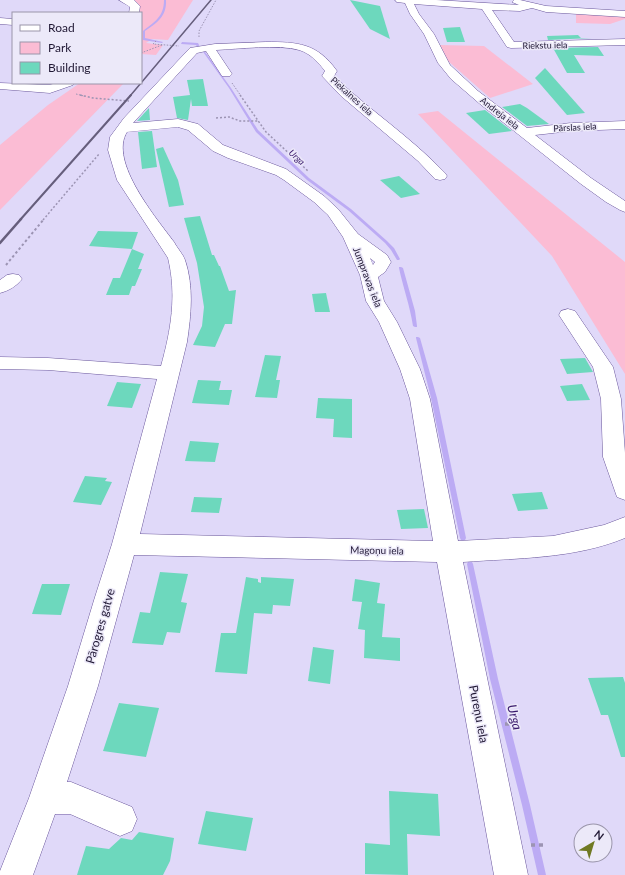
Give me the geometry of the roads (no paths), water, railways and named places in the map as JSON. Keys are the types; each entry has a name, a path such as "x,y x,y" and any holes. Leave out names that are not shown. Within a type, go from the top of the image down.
{"street":[{"path":"124,0 130,1 135,6 134,12"},
{"path":"406,0 520,8 531,6"},
{"name":"Andreja iela","path":"406,0 428,34 445,66 468,88 592,188 625,207"},
{"path":"511,0 531,6 561,10 625,14"},
{"name":"Riekstu iela","path":"485,6 511,45 625,42"},
{"path":"0,21 12,22"},
{"name":"Piekalnes iela","path":"209,48 287,45 310,50 331,70 328,76 345,93 423,158 440,176"},
{"path":"0,363 48,364 169,373 177,342 182,312 183,288 180,271 176,258 124,180 116,150 120,133 128,121 178,69 194,50 209,48 226,74"},
{"path":"0,86 50,89 66,84"},
{"name":"Jumpravas iela","path":"120,133 138,126 178,123 193,127 218,148 243,159 281,172 289,177 319,199 333,212 351,236 381,259 383,262 380,268 369,275 375,300 388,322 410,370 420,399 442,529 448,552"},
{"name":"Pārslas iela","path":"524,132 571,127 625,126"},
{"path":"568,315 603,367 611,399 614,456 625,491"},
{"name":"Pārogres gatve","path":"16,875 45,798 84,686 108,597 125,544 169,373"},
{"name":"Magoņu iela","path":"125,544 448,552 553,546 601,536 625,527"},
{"name":"Pureņu iela","path":"448,552 511,875"},
{"path":"45,798 71,798 120,819"}],"waterway":[{"name":"Urga","path":"162,42 144,39 144,31 156,22 162,14 165,0"},
{"name":"Urga","path":"182,43 197,44 199,47"},
{"name":"Urga","path":"202,50 230,88 257,131 308,179 350,210 386,242 393,249 398,259"},
{"name":"Urga","path":"401,268 413,311 415,326"},
{"name":"Urga","path":"418,338 434,398 463,538"},
{"name":"Urga","path":"470,564 494,679 542,875"}],"railway":[{"path":"142,82 211,0"},
{"path":"130,96 140,84"},
{"path":"20,220 131,95"},
{"path":"0,243 21,219"}]}
